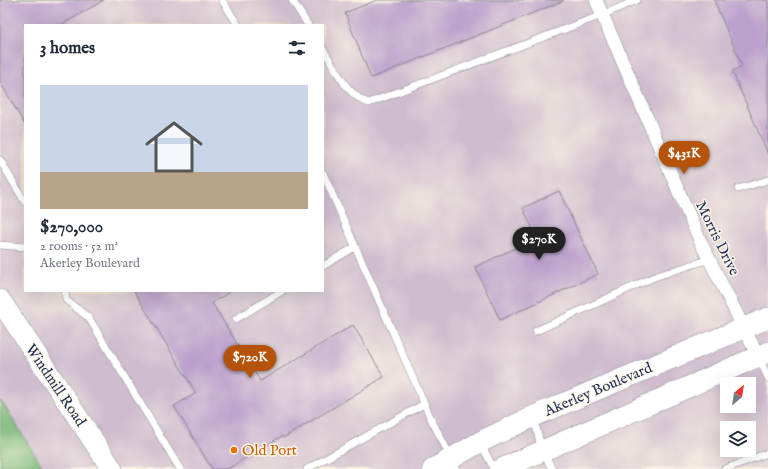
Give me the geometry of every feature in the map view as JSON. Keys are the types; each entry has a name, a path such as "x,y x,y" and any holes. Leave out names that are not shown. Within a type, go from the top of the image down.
{"main road":[{"name":"Windmill Road","path":"0,300 112,469"},
{"name":"Akerley Boulevard","path":"433,469 454,464 480,442 534,416 768,318"},
{"path":"501,469 763,354"}],"street":[{"name":"Morris Drive","path":"596,0 643,113 710,260 745,328 763,354"}],"lane":[{"path":"222,0 237,24"},
{"path":"292,0 307,24"},
{"path":"324,51 350,91 360,101 368,103 602,15 637,0"},
{"path":"0,160 24,200"},
{"path":"324,174 424,404 454,464"},
{"path":"738,189 768,180"},
{"path":"0,245 24,247"},
{"path":"324,265 355,247"},
{"path":"536,331 654,277 710,260"},
{"path":"65,292 66,300 90,318 180,469"},
{"path":"236,319 280,292"},
{"path":"763,354 768,378"},
{"path":"307,469 424,404"},
{"path":"534,416 542,450 552,469"},
{"path":"480,442 494,469"},
{"path":"725,469 768,454"}],"shaded area":[{"path":"0,0 768,0 768,469 44,469 0,400"}],"green space":[{"path":"0,400 3,404 44,469 0,469"}],"building":[{"path":"0,0 104,0 63,24 24,24 24,123 0,82"},
{"path":"377,0 563,1 371,78 345,13"},
{"path":"714,0 768,0 768,154 732,71 742,66"},
{"path":"559,191 598,274 500,320 475,267 537,238 523,208"},
{"path":"135,292 229,292 212,303 260,381 353,325 384,377 283,438 282,436 227,469 212,469 174,406 196,393"}],"place":[{"name":"Old Port","path":"234,450"}]}
